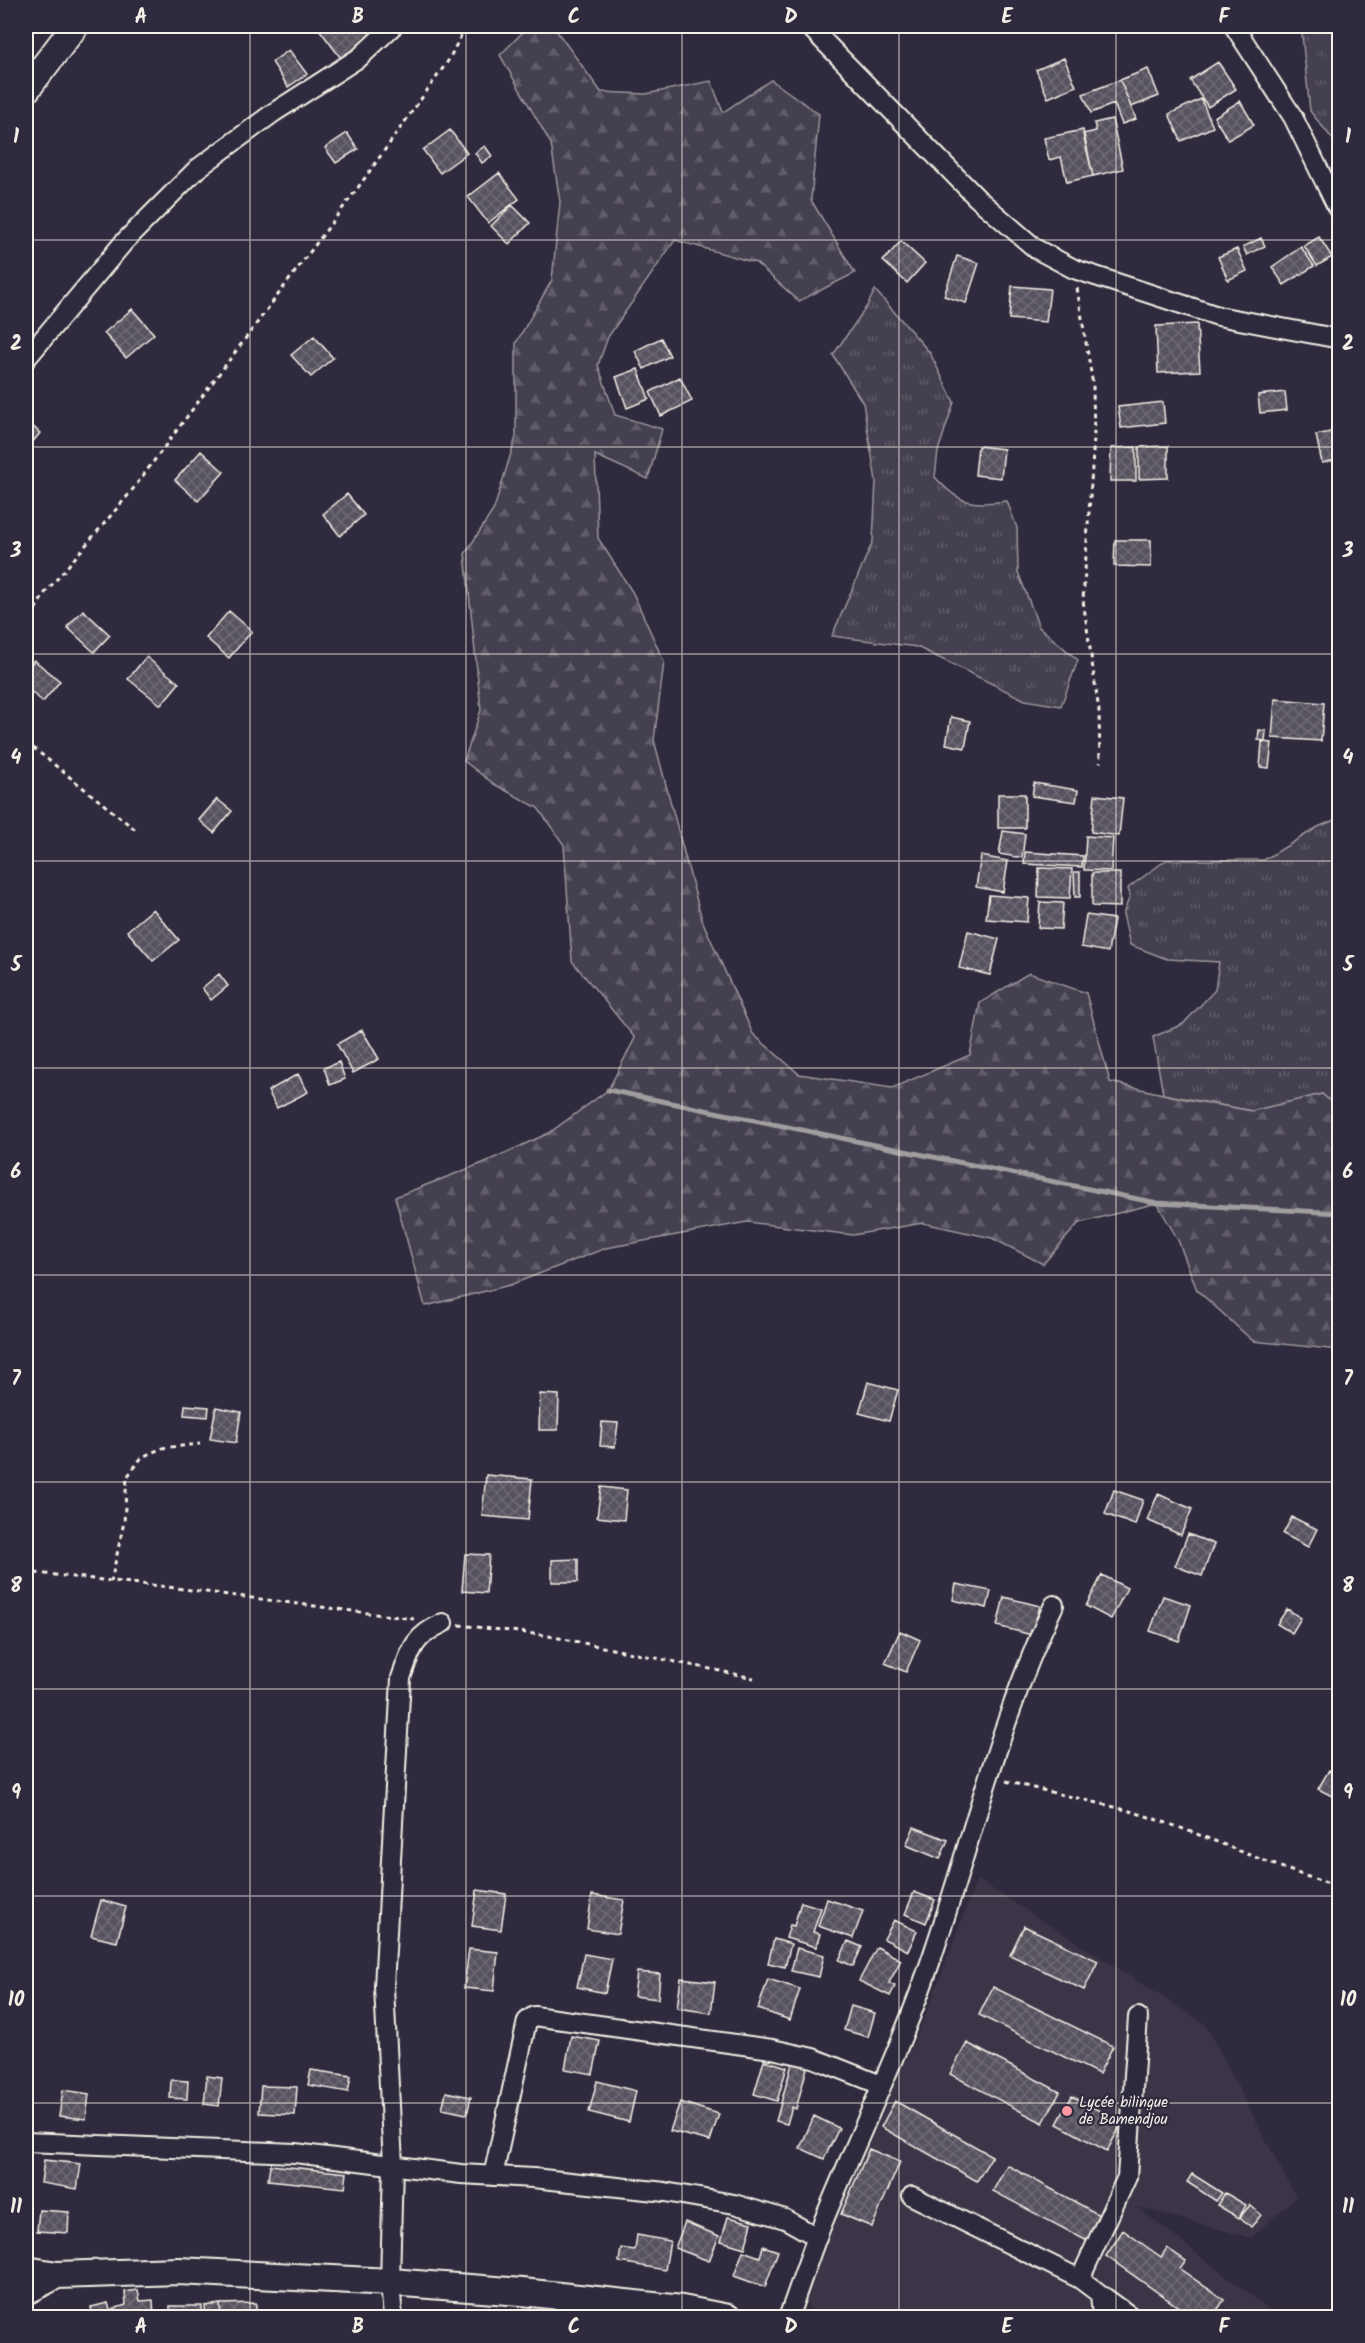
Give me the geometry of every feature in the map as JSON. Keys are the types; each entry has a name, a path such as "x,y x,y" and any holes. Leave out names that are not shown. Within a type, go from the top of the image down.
{"main road":[{"path":"26,90 75,26"},
{"path":"26,2270 57,2275 179,2271 390,2282 522,2292 682,2309 728,2318"},
{"path":"26,2291 57,2275"}],"street":[{"path":"26,359 124,242 197,169 273,113 360,57 393,26"},
{"path":"809,26 977,198 1036,249 1074,269 1218,316 1340,339"},
{"path":"1234,26 1293,117 1340,213"},
{"path":"788,2318 817,2237 933,1953 987,1775 1031,1655 1054,1605"},
{"path":"393,2318 390,2282 393,2164 384,1987 401,1678 413,1645 426,1631 443,1623"},
{"path":"494,2176 527,2021 534,2016 772,2049 813,2058 881,2085"},
{"path":"1080,2279 1127,2177 1138,2017"},
{"path":"26,2142 295,2153 494,2176 665,2192 734,2204 785,2219 817,2237"},
{"path":"912,2196 1080,2279 1133,2318"},
{"path":"1100,2294 1102,2318"}],"path":[{"path":"26,625 45,593 130,493 351,198 448,61 466,26"},
{"path":"1074,269 1092,385 1094,438 1083,600 1099,711 1100,763"},
{"path":"26,742 137,831"},
{"path":"111,1582 124,1522 127,1477 142,1457 162,1448 200,1444"},
{"path":"26,1572 160,1586 544,1635 754,1678"},
{"path":"987,1775 1147,1816 1303,1876 1340,1887"}],"shaded area":[{"name":"Lycée bilingue de Bamendjou","path":"977,1879 1205,2024 1296,2197 1251,2238 1137,2207 1279,2317 832,2318 809,2308 806,2298 839,2212 927,2012"}],"green space":[{"path":"529,26 553,26 601,92 646,94 711,81 723,112 771,80 819,114 811,200 855,273 799,301 756,263 675,240 608,337 598,365 615,415 662,429 648,479 595,455 598,538 633,593 664,662 654,740 702,920 753,1034 799,1074 892,1088 970,1055 980,1003 1029,973 1086,993 1110,1082 1252,1111 1322,1094 1339,1109 1339,1350 1253,1341 1197,1290 1178,1240 1157,1203 1079,1223 1043,1264 992,1238 923,1223 853,1235 747,1222 606,1248 510,1285 425,1306 395,1197 483,1163 549,1133 608,1090 635,1038 572,961 564,845 538,808 494,784 464,761 481,710 465,554 494,509 516,437 516,343 552,280 560,202 551,144 500,55"},
{"path":"1301,26 1339,26 1339,147 1310,111"},
{"path":"875,290 930,353 954,402 938,451 935,477 952,493 966,501 984,503 1007,501 1017,528 1018,572 1039,627 1078,660 1061,706 1025,700 917,647 832,636 873,541 876,481 863,403 833,355 867,306"},
{"path":"1339,818 1339,1109 1322,1094 1252,1111 1163,1094 1153,1037 1183,1024 1215,990 1219,962 1167,959 1130,945 1123,914 1130,896 1128,888 1166,860 1264,860 1318,827"}],"building":[{"path":"324,26 367,26 375,37 343,61 319,29"},
{"path":"289,50 307,74 288,87 272,62"},
{"path":"1064,58 1076,86 1048,98 1036,70"},
{"path":"1218,62 1236,89 1208,107 1190,80"},
{"path":"1148,69 1159,96 1131,107 1120,80"},
{"path":"1120,80 1136,119 1122,124 1114,104 1091,113 1083,94"},
{"path":"1201,99 1213,127 1181,141 1169,114"},
{"path":"1240,101 1254,125 1228,140 1214,117"},
{"path":"1112,119 1123,169 1093,176 1083,134 1096,131 1094,123"},
{"path":"450,130 467,153 440,173 423,150"},
{"path":"1083,130 1093,176 1067,182 1061,157 1049,160 1044,138"},
{"path":"347,133 358,149 336,163 325,148"},
{"path":"485,146 492,156 482,163 475,153"},
{"path":"499,173 519,199 488,223 468,197"},
{"path":"512,205 530,223 509,244 491,226"},
{"path":"1319,237 1332,257 1317,266 1304,246"},
{"path":"1261,238 1265,246 1247,255 1243,247"},
{"path":"901,241 925,263 907,283 883,261"},
{"path":"1301,247 1314,266 1284,285 1272,267"},
{"path":"1237,249 1247,271 1228,280 1218,257"},
{"path":"957,256 979,263 966,303 944,296"},
{"path":"1012,286 1050,289 1046,322 1009,319"},
{"path":"132,309 154,334 126,358 104,333"},
{"path":"1197,324 1200,371 1158,373 1156,326"},
{"path":"314,336 333,358 311,377 291,355"},
{"path":"661,338 670,356 644,369 635,351"},
{"path":"638,369 649,399 627,408 616,377"},
{"path":"680,377 692,401 661,416 650,392"},
{"path":"1285,392 1287,410 1260,413 1258,395"},
{"path":"1163,402 1165,423 1121,428 1118,407"},
{"path":"26,420 40,433 26,450"},
{"path":"1340,430 1340,459 1322,463 1316,435"},
{"path":"978,446 1004,449 1001,478 975,475"},
{"path":"1168,446 1168,478 1139,479 1139,447"},
{"path":"1136,447 1136,481 1110,481 1111,448"},
{"path":"201,451 224,472 198,501 175,480"},
{"path":"347,494 364,515 340,536 323,514"},
{"path":"1115,540 1151,540 1151,567 1114,566"},
{"path":"83,610 110,635 94,652 67,627"},
{"path":"229,611 252,631 229,658 206,638"},
{"path":"146,657 179,683 161,705 128,679"},
{"path":"34,660 60,681 43,702 26,687 26,671"},
{"path":"1275,699 1324,703 1321,741 1272,738"},
{"path":"951,717 970,721 965,748 946,744"},
{"path":"1259,730 1266,731 1265,741 1258,740"},
{"path":"1262,742 1272,743 1269,768 1260,767"},
{"path":"1034,783 1078,790 1076,802 1032,796"},
{"path":"998,794 1025,794 1025,828 998,828"},
{"path":"1095,795 1123,798 1119,836 1091,832"},
{"path":"217,799 232,811 214,833 199,820"},
{"path":"1003,831 1025,834 1022,858 999,854"},
{"path":"1086,836 1113,838 1111,871 1084,870"},
{"path":"1025,852 1083,856 1082,867 1024,864"},
{"path":"981,856 1008,861 1003,892 976,887"},
{"path":"1039,868 1072,869 1070,898 1038,897"},
{"path":"1074,872 1080,872 1080,897 1075,897"},
{"path":"1092,873 1120,873 1120,907 1092,906"},
{"path":"989,895 1029,898 1027,922 986,919"},
{"path":"1040,902 1063,903 1061,929 1038,928"},
{"path":"153,909 179,940 153,961 127,931"},
{"path":"1086,915 1114,919 1108,952 1081,947"},
{"path":"968,931 999,939 990,975 959,968"},
{"path":"219,974 228,986 211,1000 202,988"},
{"path":"362,1030 379,1059 353,1073 337,1044"},
{"path":"339,1062 345,1079 330,1085 324,1068"},
{"path":"298,1074 308,1092 277,1108 268,1091"},
{"path":"868,1382 898,1390 889,1421 859,1413"},
{"path":"540,1394 559,1395 558,1430 539,1430"},
{"path":"185,1405 209,1407 208,1417 184,1415"},
{"path":"216,1407 241,1412 236,1443 210,1439"},
{"path":"602,1422 618,1423 615,1447 600,1446"},
{"path":"486,1475 532,1479 528,1520 482,1516"},
{"path":"601,1487 627,1490 624,1520 597,1517"},
{"path":"1114,1490 1143,1500 1135,1525 1105,1514"},
{"path":"1158,1494 1192,1509 1181,1535 1147,1520"},
{"path":"1292,1517 1317,1529 1308,1547 1283,1534"},
{"path":"1188,1534 1214,1544 1202,1576 1175,1566"},
{"path":"465,1554 489,1555 486,1593 462,1591"},
{"path":"578,1559 578,1582 552,1582 552,1560"},
{"path":"1102,1575 1127,1588 1111,1619 1086,1606"},
{"path":"956,1584 991,1591 987,1608 953,1600"},
{"path":"1163,1596 1191,1605 1179,1641 1150,1631"},
{"path":"1004,1597 1040,1606 1032,1635 997,1626"},
{"path":"1287,1609 1301,1618 1292,1633 1277,1624"},
{"path":"900,1631 920,1640 906,1672 885,1663"},
{"path":"1329,1770 1340,1776 1340,1800 1318,1789"},
{"path":"914,1827 948,1840 940,1859 906,1845"},
{"path":"477,1890 506,1894 501,1930 472,1926"},
{"path":"914,1892 935,1900 926,1923 905,1914"},
{"path":"592,1895 624,1900 618,1934 587,1929"},
{"path":"827,1899 863,1911 853,1938 818,1926"},
{"path":"101,1900 126,1907 117,1942 91,1936"},
{"path":"801,1902 821,1908 813,1932 820,1934 816,1947 786,1938 790,1925 794,1926"},
{"path":"894,1920 917,1931 908,1951 884,1939"},
{"path":"1024,1926 1098,1961 1084,1990 1010,1955"},
{"path":"774,1939 791,1944 785,1967 768,1963"},
{"path":"848,1941 862,1947 853,1966 839,1960"},
{"path":"877,1947 901,1960 889,1983 895,1986 890,1996 859,1981"},
{"path":"797,1948 824,1955 819,1977 791,1971"},
{"path":"469,1949 498,1952 494,1991 464,1988"},
{"path":"584,1954 612,1959 605,1993 577,1987"},
{"path":"637,1972 660,1974 658,1999 634,1996"},
{"path":"681,1978 715,1982 711,2013 677,2008"},
{"path":"768,1979 800,1989 790,2020 758,2009"},
{"path":"993,1987 1113,2046 1099,2074 979,2015"},
{"path":"851,2006 875,2013 868,2037 844,2030"},
{"path":"571,2036 600,2041 593,2074 565,2069"},
{"path":"967,2043 1060,2092 1043,2123 950,2074"},
{"path":"764,2060 787,2067 777,2101 754,2094"},
{"path":"793,2060 808,2064 796,2109 792,2107 787,2124 776,2121"},
{"path":"311,2070 351,2076 348,2092 308,2085"},
{"path":"207,2076 222,2078 219,2106 204,2104"},
{"path":"171,2080 188,2081 187,2099 170,2098"},
{"path":"597,2081 636,2091 629,2122 589,2112"},
{"path":"261,2086 297,2087 295,2115 259,2113"},
{"path":"63,2090 89,2094 86,2119 59,2116"},
{"path":"446,2092 471,2097 467,2114 442,2109"},
{"path":"1072,2096 1122,2123 1107,2151 1057,2124"},
{"path":"895,2101 992,2156 977,2181 881,2127"},
{"path":"680,2102 719,2114 710,2141 670,2131"},
{"path":"814,2116 839,2128 824,2159 800,2148"},
{"path":"869,2149 900,2162 872,2227 841,2214"},
{"path":"44,2160 81,2164 77,2189 41,2183"},
{"path":"270,2165 347,2173 345,2188 268,2180"},
{"path":"1007,2165 1105,2218 1091,2243 993,2191"},
{"path":"1192,2174 1222,2193 1216,2201 1187,2182"},
{"path":"1225,2193 1246,2205 1239,2218 1217,2205"},
{"path":"1250,2205 1261,2215 1251,2227 1240,2217"},
{"path":"39,2210 69,2212 68,2233 37,2231"},
{"path":"728,2217 752,2223 745,2248 721,2241"},
{"path":"685,2222 719,2236 709,2261 675,2248"},
{"path":"1123,2230 1161,2257 1167,2248 1186,2261 1180,2269 1224,2300 1212,2318 1194,2318 1106,2256"},
{"path":"637,2235 670,2241 665,2270 619,2262 621,2248 635,2250"},
{"path":"763,2246 778,2251 765,2287 734,2276 743,2251 760,2257"},
{"path":"138,2290 140,2301 153,2300 154,2318 93,2318 91,2307 108,2303 110,2310 126,2305 125,2292"},
{"path":"256,2303 256,2318 221,2318 220,2304"},
{"path":"220,2304 221,2318 206,2318 205,2306"},
{"path":"170,2306 202,2306 202,2318 170,2318"},
{"path":"486,2315 522,2316 522,2318 486,2318"}],"waterway":[{"path":"608,1090 1157,1203 1340,1213"}],"place":[{"name":"Lycée bilingue de Bamendjou","path":"1067,2111"}]}
